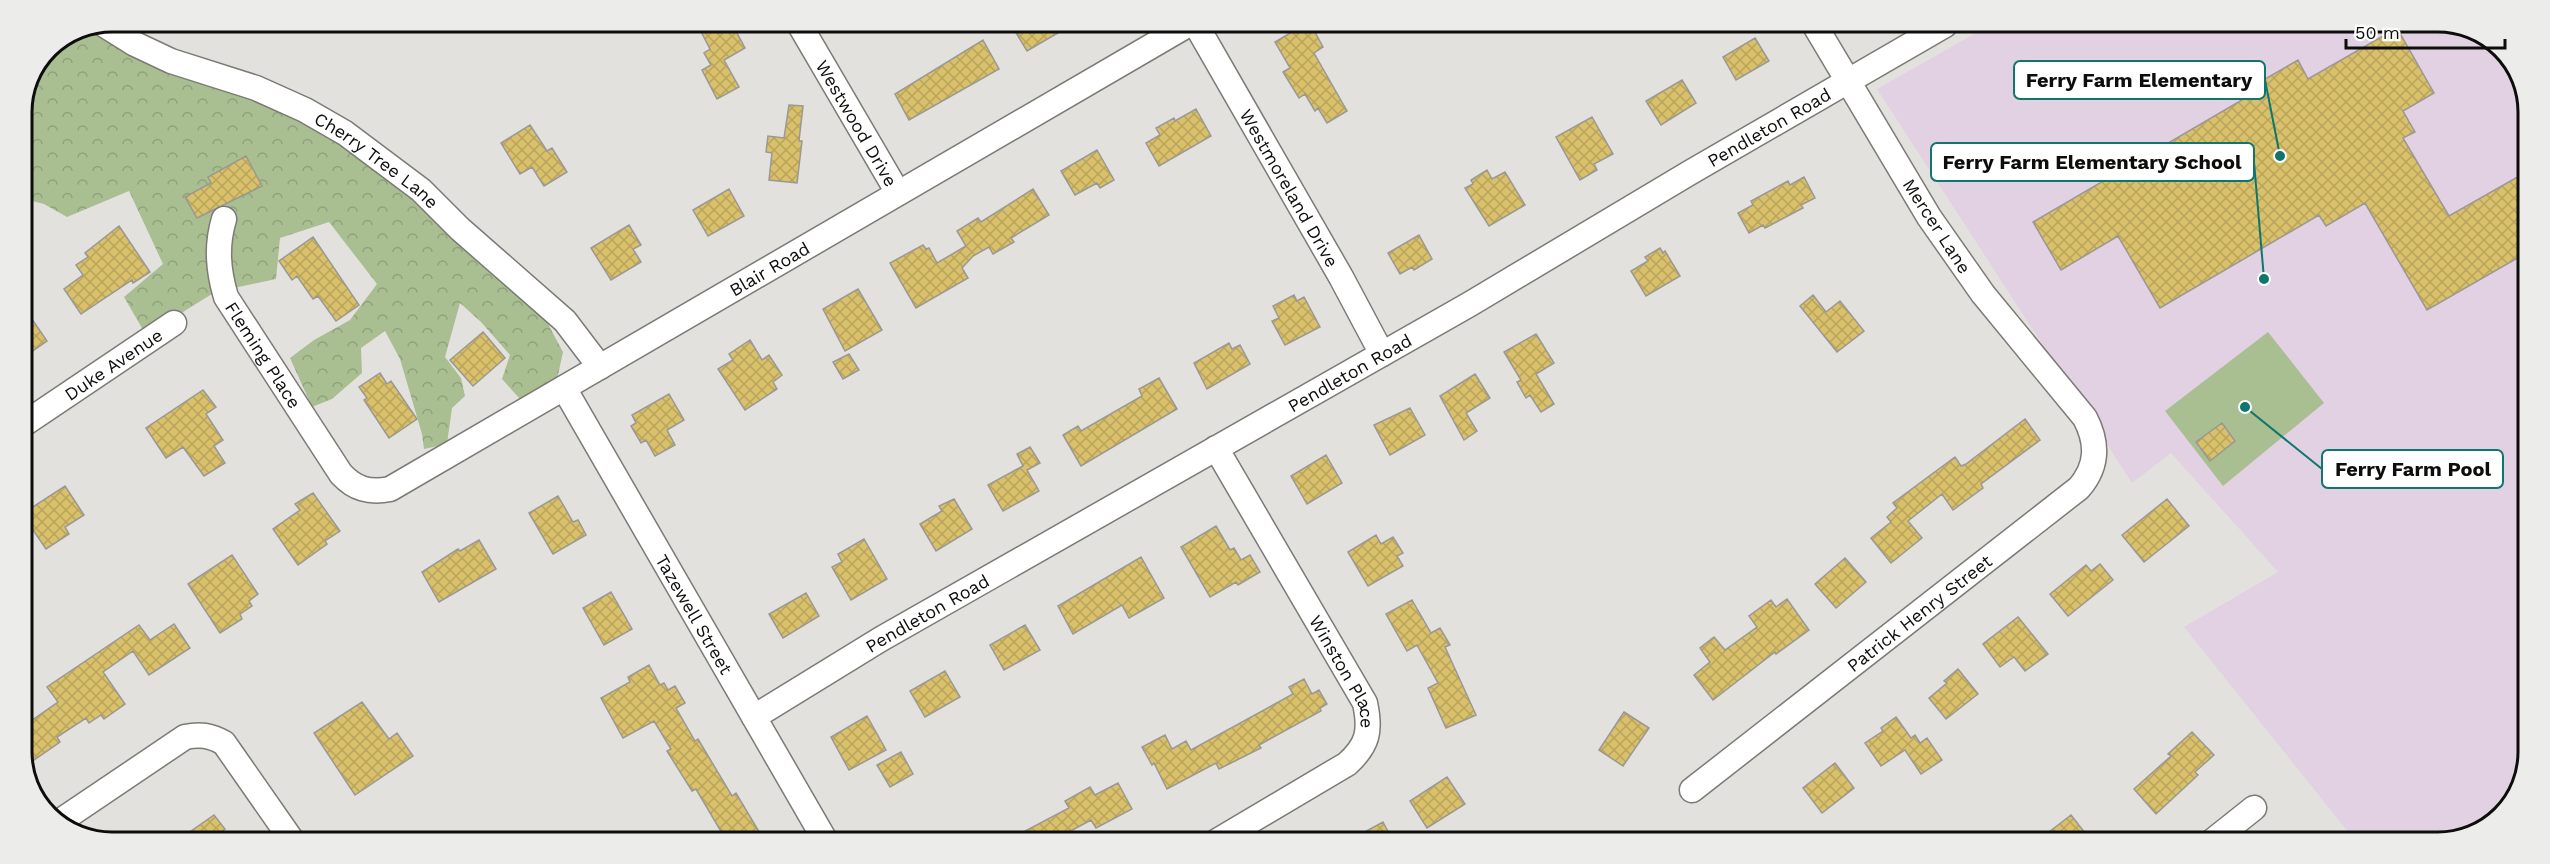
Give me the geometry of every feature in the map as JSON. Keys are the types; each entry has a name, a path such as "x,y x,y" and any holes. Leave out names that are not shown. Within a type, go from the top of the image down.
{"street":[{"name":"Cherry Tree Lane","path":"116,32 135,44 171,61 256,88 305,110 345,133 421,190 460,229 565,321 600,367"},
{"name":"Westwood Drive","path":"804,32 898,193"},
{"name":"Blair Road","path":"345,479 361,489 376,491 390,489 1177,32"},
{"name":"Westmoreland Drive","path":"1198,32 1335,266 1382,354"},
{"name":"Mercer Lane","path":"1819,32 1929,217 1983,294 2081,412"},
{"name":"Pendleton Road","path":"754,717 881,639 1382,354 1933,32"},
{"name":"Fleming Place","path":"224,219 218,251 219,274 226,297 345,479"},
{"name":"Duke Avenue","path":"32,419 174,323"},
{"name":"Tazewell Street","path":"564,388 820,832"},
{"name":"Patrick Henry Street","path":"1692,790 2079,488 2093,466 2096,449 2093,433 2081,412"},
{"name":"Winston Place","path":"1216,448 1365,703 1369,721 1366,740 1359,754 1347,764 1232,832"},
{"path":"65,818 165,750 185,738 198,734 212,736 224,743 286,832"},
{"path":"2224,832 2254,808"}],"shaded area":[{"path":"1978,32 2449,32 2474,40 2487,48 2502,63 2512,81 2518,106 2518,752 2517,768 2508,792 2487,816 2474,824 2449,832 2348,832 2184,627 2278,572 2171,453 2132,483 1877,89"}],"green space":[{"path":"110,32 238,86 354,144 541,311 563,352 555,389 521,400 502,379 510,355 481,322 460,303 445,357 461,378 465,396 452,408 447,444 424,449 422,434 400,359 385,331 361,348 362,373 332,399 312,407 290,358 314,340 350,320 377,284 329,222 280,238 276,279 215,292 146,335 124,297 163,264 129,191 67,217 44,204 32,201 32,112 33,96 38,81 45,67 67,45 96,33"},
{"path":"2268,332 2324,403 2223,486 2165,411"}],"building":[{"path":"701,32 736,32 745,48 724,60 739,87 717,99 702,70 711,65 704,53 710,49"},
{"path":"1015,32 1060,32 1027,51"},
{"path":"1292,32 1315,32 1323,47 1314,53 1347,111 1327,123 1318,108 1315,111 1305,94 1299,98 1283,72 1290,68 1275,42"},
{"path":"2390,32 2399,32 2434,93 2403,111 2415,132 2403,138 2449,216 2518,177 2518,258 2427,310 2365,203 2326,226 2319,215 2160,308 2118,236 2061,270 2033,222 2242,100 2239,94 2298,60 2308,79"},
{"path":"1755,38 1769,61 1736,80 1723,57"},
{"path":"983,40 999,69 909,120 895,94"},
{"path":"1682,80 1696,103 1661,125 1646,101"},
{"path":"789,105 803,106 797,183 769,180 772,153 766,152 768,136 784,138"},
{"path":"1196,109 1211,136 1159,166 1146,143 1160,135 1156,128 1174,118 1175,121"},
{"path":"1592,117 1613,154 1594,164 1597,170 1580,180 1556,137"},
{"path":"530,125 547,151 552,148 567,172 544,186 532,167 520,174 501,143"},
{"path":"1097,150 1114,180 1100,188 1097,183 1075,195 1061,171"},
{"path":"246,156 262,186 197,218 185,197 211,183 208,177"},
{"path":"1487,170 1492,179 1505,172 1525,205 1489,226 1465,188 1473,184 1471,180"},
{"path":"1804,177 1815,198 1801,205 1803,208 1765,228 1763,225 1749,233 1738,213 1753,205 1751,201 1788,181 1790,185"},
{"path":"729,189 744,216 708,236 693,210"},
{"path":"1033,189 1049,215 1011,238 1014,242 993,254 989,247 973,256 962,268 968,278 916,308 890,263 923,245 926,249 929,248 937,263 966,246 957,231 978,218 981,222"},
{"path":"629,225 641,245 633,249 641,262 611,280 591,248"},
{"path":"119,226 150,272 133,283 132,280 81,314 64,289 83,275 76,265 88,257 85,253"},
{"path":"1419,235 1432,259 1414,270 1412,267 1400,274 1388,253"},
{"path":"313,237 359,305 336,321 318,296 313,299 297,276 292,280 279,261"},
{"path":"1660,248 1663,253 1665,251 1680,276 1646,296 1631,271 1648,261 1645,257"},
{"path":"858,289 882,330 845,351 823,309"},
{"path":"1294,295 1297,301 1304,297 1320,327 1285,345 1272,321 1279,318 1273,306"},
{"path":"1813,295 1826,312 1840,301 1864,331 1837,352 1800,306"},
{"path":"32,319 47,341 32,351"},
{"path":"483,332 505,358 473,386 450,360"},
{"path":"1536,334 1554,363 1536,374 1554,404 1541,412 1530,395 1526,398 1517,382 1521,380 1504,352"},
{"path":"750,340 762,360 769,355 782,375 773,382 777,389 745,410 718,369 733,360 729,354"},
{"path":"1229,343 1232,349 1240,345 1250,364 1207,389 1194,363"},
{"path":"849,354 859,370 843,379 833,362"},
{"path":"380,373 387,384 391,381 417,419 389,438 364,400 367,398 359,387"},
{"path":"1475,374 1490,398 1466,413 1477,431 1464,440 1440,396"},
{"path":"1159,378 1177,409 1081,466 1063,435 1078,426 1081,431 1142,396 1139,389"},
{"path":"203,390 216,407 206,414 223,440 214,446 225,463 204,476 183,447 166,458 146,428"},
{"path":"669,394 684,420 667,430 675,445 655,456 646,440 641,443 631,426 636,423 632,415"},
{"path":"1410,408 1425,435 1390,455 1374,425"},
{"path":"2025,419 2040,440 1981,484 1983,488 1953,510 1942,494 1908,521 1922,538 1891,563 1871,538 1891,522 1887,517 1897,508 1893,503 1955,457 1961,466 1966,464"},
{"path":"2222,423 2235,441 2210,461 2196,442"},
{"path":"1030,447 1040,463 1027,470 1039,491 1003,511 988,485 1023,466 1017,454"},
{"path":"1326,455 1342,483 1307,504 1291,476"},
{"path":"65,486 84,515 65,527 69,534 46,549 32,529 32,507"},
{"path":"313,493 340,531 325,541 327,544 298,565 273,529 300,510 295,504"},
{"path":"558,496 573,522 578,520 586,535 553,554 529,513"},
{"path":"954,499 972,529 936,551 920,524 942,511 939,506"},
{"path":"2167,499 2189,526 2144,562 2122,535"},
{"path":"1216,526 1230,550 1234,548 1241,560 1250,555 1260,572 1210,597 1181,547"},
{"path":"1376,535 1381,544 1393,537 1403,553 1397,556 1403,566 1368,586 1348,552"},
{"path":"864,539 887,579 851,600 832,567 842,562 838,554"},
{"path":"479,540 496,569 439,602 422,572 458,549 460,551"},
{"path":"232,555 258,594 249,601 252,606 240,614 242,619 220,633 188,584"},
{"path":"1141,557 1164,598 1129,618 1122,605 1073,634 1058,606"},
{"path":"1845,558 1866,582 1836,608 1815,584"},
{"path":"2100,564 2113,580 2068,616 2050,594 2086,565 2091,571"},
{"path":"611,592 632,629 604,645 583,608"},
{"path":"806,593 819,616 783,638 769,614"},
{"path":"1787,599 1809,630 1776,654 1775,652 1713,700 1694,675 1710,662 1700,648 1714,637 1725,650 1757,627 1749,616 1771,600 1776,607"},
{"path":"1412,600 1431,633 1440,628 1450,645 1445,647 1476,715 1446,728 1428,688 1438,683 1417,645 1407,651 1386,614"},
{"path":"2018,617 2048,654 2025,671 2014,657 2000,667 1983,644"},
{"path":"174,624 190,648 149,675 133,651 103,672 125,704 104,719 101,715 89,723 86,718 57,737 60,742 32,761 32,720 58,702 47,687 139,625 150,640"},
{"path":"1025,625 1040,650 1004,670 990,645"},
{"path":"649,665 660,685 664,683 668,690 675,686 685,703 676,708 695,741 698,739 732,796 736,793 759,832 721,832 696,789 692,791 667,751 671,749 654,721 623,738 601,698 630,682 628,677"},
{"path":"1958,669 1978,694 1946,719 1929,698 1947,683 1944,681"},
{"path":"945,671 960,697 925,717 910,691"},
{"path":"1304,679 1312,694 1319,690 1327,704 1320,708 1321,711 1259,745 1261,748 1219,769 1216,763 1167,789 1154,763 1152,765 1142,747 1165,735 1172,749 1186,741 1191,750 1293,694 1289,687"},
{"path":"362,702 389,739 397,733 413,756 355,795 314,733"},
{"path":"1624,712 1649,728 1623,766 1599,750"},
{"path":"867,716 886,750 849,770 831,737"},
{"path":"1896,717 1911,738 1915,735 1920,743 1927,738 1942,760 1921,774 1905,750 1881,766 1865,743 1883,731 1881,728"},
{"path":"2192,732 2214,755 2195,772 2198,775 2156,814 2134,789 2171,756 2168,754"},
{"path":"901,752 913,774 890,787 877,765"},
{"path":"1835,763 1854,788 1822,813 1803,788"},
{"path":"1447,777 1465,804 1427,828 1410,801"},
{"path":"1118,783 1132,809 1096,828 1091,820 1069,832 1023,832 1069,808 1065,801 1090,787 1095,795"},
{"path":"214,815 225,829 221,832 190,832"},
{"path":"2071,815 2084,832 2049,832"},
{"path":"1383,822 1388,832 1365,832"}],"place":[{"name":"Ferry Farm Elementary","path":"2280,156"},
{"name":"Ferry Farm Elementary School","path":"2264,279"},
{"name":"Ferry Farm Pool","path":"2245,407"}]}
